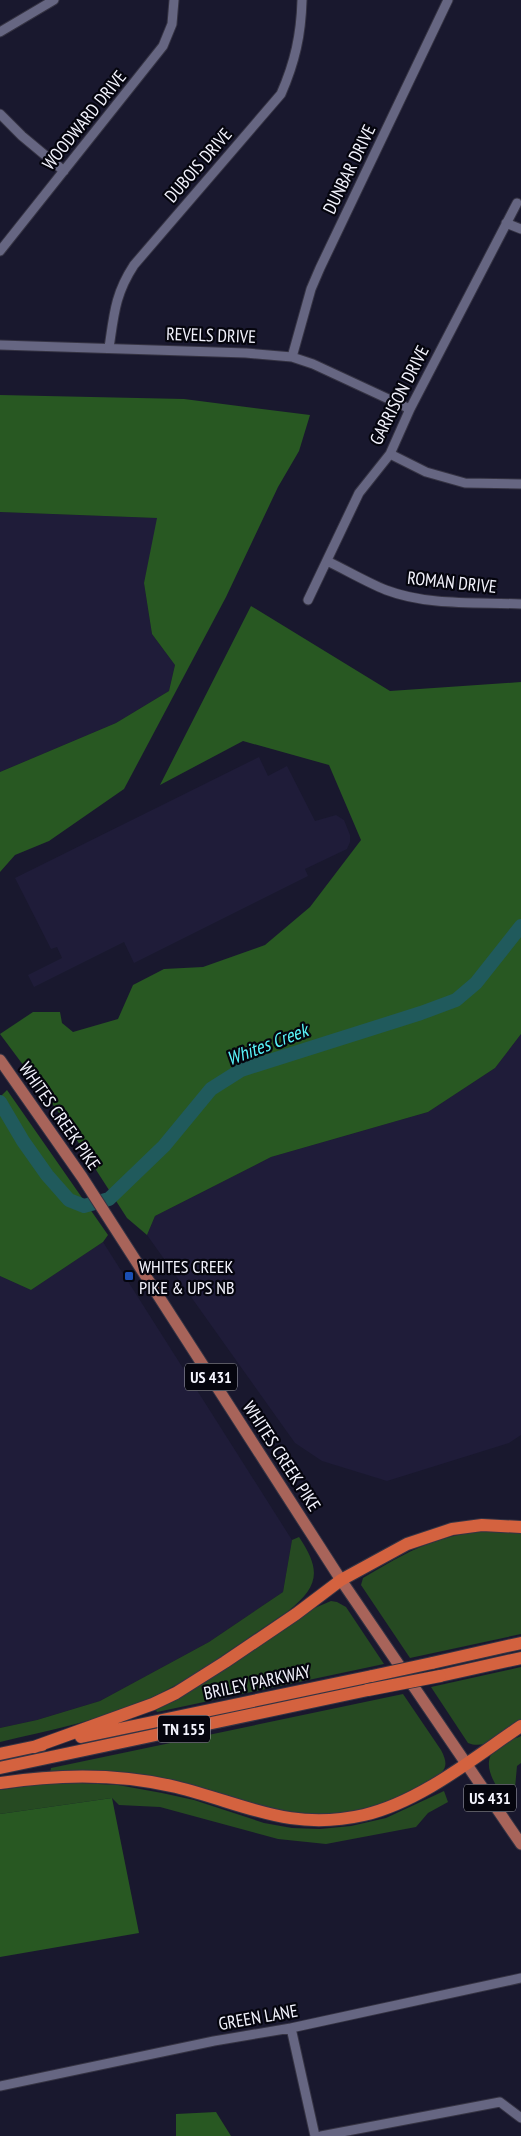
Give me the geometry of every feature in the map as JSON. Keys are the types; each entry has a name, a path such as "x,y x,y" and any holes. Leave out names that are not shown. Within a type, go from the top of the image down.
{"highway":[{"path":"34,1747 153,1704 176,1693 296,1614 341,1580 407,1544 452,1529 482,1525 521,1527"},
{"name":"BRILEY PARKWAY","path":"0,1754 521,1643"},
{"name":"BRILEY PARKWAY","path":"0,1768 521,1658"},
{"path":"0,1783 74,1776 121,1778 176,1787 274,1816 322,1821 366,1814 408,1798 467,1764 521,1726"}],"main road":[{"name":"WHITES CREEK PIKE","path":"0,1060 82,1178 341,1580 521,1844"}],"street":[{"path":"0,32 54,0"},
{"name":"WOODWARD DRIVE","path":"0,250 163,46 172,24 174,0"},
{"name":"DUBOIS DRIVE","path":"109,348 117,298 121,286 134,265 281,94 293,67 301,27 302,0"},
{"name":"DUNBAR DRIVE","path":"292,357 311,289 320,268 448,0"},
{"path":"0,114 22,136 64,171"},
{"name":"GARRISON DRIVE","path":"308,600 359,493 390,454 410,409 517,203"},
{"path":"506,223 521,230"},
{"name":"REVELS DRIVE","path":"0,345 254,353 292,357 313,364 410,409"},
{"path":"390,454 426,472 465,483 521,484"},
{"name":"ROMAN DRIVE","path":"326,561 386,590 407,596 430,600 521,604"},
{"name":"GREEN LANE","path":"0,2086 214,2041 292,2028 521,1978"},
{"path":"292,2028 315,2136"},
{"path":"322,2136 500,2102 521,2118"}],"shaded area":[{"path":"0,512 158,518 144,583 152,634 175,665 169,691 116,723 0,772"},
{"path":"259,757 268,776 287,766 315,821 336,815 344,820 350,835 347,849 305,869 308,876 134,963 124,942 34,987 28,975 62,958 57,947 51,949 15,878"},
{"path":"521,1034 521,1435 509,1443 387,1481 322,1461 295,1443 147,1235 155,1216 271,1157 428,1112 495,1068"},
{"path":"103,1242 292,1540 283,1592 209,1642 100,1701 37,1720 0,1728 0,1276 31,1290"}],"green space":[{"path":"0,395 184,399 310,415 299,451 278,487 226,597 124,789 49,841 15,855 0,872 0,772 116,723 169,691 175,665 152,634 144,583 157,518 0,512"},
{"path":"251,606 390,691 521,682 521,1034 495,1068 428,1112 271,1157 155,1216 147,1235 127,1218 62,1117 0,1034 33,1012 60,1012 62,1023 73,1032 118,1019 133,985 164,969 203,967 265,945 310,907 361,840 329,765 243,741 160,785"},
{"path":"7,1090 108,1235 103,1242 31,1290 0,1276 0,1097"},
{"path":"490,1530 521,1532 521,1634 410,1658 361,1585 363,1578 409,1552 438,1540"},
{"path":"299,1537 311,1559 314,1577 306,1594 287,1612 185,1680 149,1699 94,1719 0,1742 0,1728 37,1720 100,1701 209,1642 283,1592 292,1540"},
{"path":"331,1601 346,1607 384,1664 157,1712 155,1708 310,1610"},
{"path":"521,1667 521,1721 489,1742 475,1745 468,1743 431,1687"},
{"path":"403,1694 441,1750 445,1762 444,1769 412,1792 376,1807 356,1812 336,1815 297,1815 278,1812 181,1784 50,1773 51,1768"},
{"path":"521,1736 521,1763 517,1766 514,1799 508,1804 497,1788 489,1763 491,1755 496,1748 506,1741"},
{"path":"41,1784 118,1785 162,1793 194,1800 264,1823 292,1828 320,1829 351,1826 386,1818 444,1791 448,1802 428,1813 416,1827 326,1844 278,1839 160,1807 119,1805 112,1798 0,1814 0,1790"},
{"path":"112,1798 139,1933 0,1957 0,1814"},
{"path":"216,2112 231,2136 176,2136 176,2114"}],"waterway":[{"name":"Whites Creek","path":"0,1102 23,1141 47,1175 69,1200 84,1206 109,1199 164,1146 211,1089 241,1070 421,1013 456,1000 476,983 521,926"}],"place":[{"name":"WHITES CREEK PIKE & UPS NB","path":"129,1276"}]}
